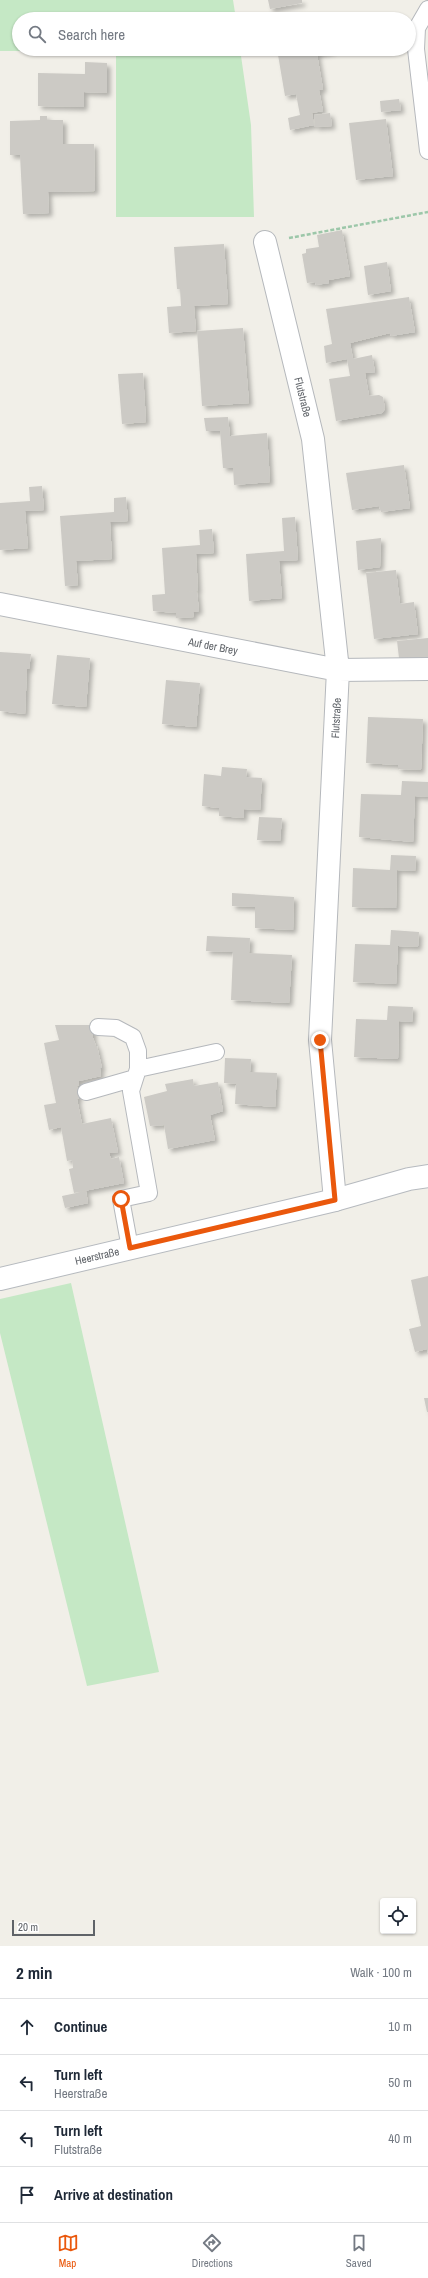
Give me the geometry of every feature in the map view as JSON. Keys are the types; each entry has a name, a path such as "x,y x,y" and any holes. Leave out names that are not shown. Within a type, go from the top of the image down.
{"street":[{"name":"Flutstraße","path":"265,242 313,439 338,670 320,1040 335,1200"},
{"name":"Auf der Brey","path":"0,604 338,670 428,669"},
{"name":"Heerstraße","path":"0,1279 335,1200 409,1179 428,1176"}],"lane":[{"path":"428,9 417,28 416,50 428,151"},
{"path":"98,1026 116,1028 133,1037 138,1052 137,1074 131,1091 149,1193 121,1199 130,1248"},
{"path":"86,1092 137,1074 216,1052"}],"path":[{"path":"265,242 428,212"}],"green space":[{"path":"0,0 233,0 235,12 12,12 12,51 0,51"},
{"path":"116,56 241,56 251,125 254,217 116,217"},
{"path":"71,1283 159,1672 87,1686 0,1333 0,1299"}],"building":[{"path":"268,0 302,0 302,3 270,9"},
{"path":"278,56 317,56 323,89 319,90 323,111 312,113 314,125 290,130 288,118 300,115 296,94 285,96"},
{"path":"85,62 107,63 107,93 84,92 84,107 38,106 38,73 85,74"},
{"path":"399,99 401,110 381,112 380,101"},
{"path":"330,113 332,126 315,127 314,115"},
{"path":"40,116 47,116 47,120 63,120 63,144 94,144 95,191 48,192 49,213 23,214 20,155 10,155 10,121 40,120"},
{"path":"386,119 393,176 356,180 349,123"},
{"path":"342,230 350,276 329,280 329,283 316,285 315,282 307,283 302,254 306,253 306,249 319,247 317,235"},
{"path":"224,244 228,304 194,306 196,331 169,333 167,307 181,306 180,289 177,289 174,247"},
{"path":"387,262 391,291 368,295 364,266"},
{"path":"409,297 415,332 391,336 390,333 350,343 353,359 372,355 375,372 365,373 369,396 379,395 383,397 385,409 382,413 336,421 329,379 350,376 347,359 326,363 324,346 332,344 326,309"},
{"path":"243,328 249,403 202,406 197,331"},
{"path":"143,373 146,422 122,424 118,374"},
{"path":"228,417 230,436 267,433 270,482 234,485 233,468 223,468 220,431 206,431 204,418"},
{"path":"404,465 410,508 381,512 379,506 352,510 346,473"},
{"path":"42,486 44,510 25,511 28,548 0,550 0,503 30,501 29,487"},
{"path":"126,497 128,521 110,522 112,559 76,561 78,585 65,586 60,516 114,512 114,498"},
{"path":"295,517 298,560 279,561 282,598 249,601 246,554 284,551 282,518"},
{"path":"212,529 214,553 196,554 198,591 187,592 197,592 199,611 193,612 194,617 176,618 176,613 153,611 152,595 165,594 162,548 200,545 199,530"},
{"path":"381,538 380,567 358,570 356,541"},
{"path":"396,570 400,604 414,602 418,634 374,639 366,573"},
{"path":"428,638 428,657 399,658 397,641"},
{"path":"0,652 31,654 29,669 27,669 25,714 0,711"},
{"path":"57,655 90,658 86,707 52,704"},
{"path":"166,680 200,683 196,727 162,724"},
{"path":"368,717 423,719 421,770 398,769 398,765 366,763"},
{"path":"222,767 247,769 246,777 262,778 260,810 244,809 244,818 219,816 219,808 202,806 204,774 221,776"},
{"path":"402,781 428,782 428,797 415,796 413,842 359,837 361,794 401,795"},
{"path":"259,817 282,818 280,841 257,840"},
{"path":"391,855 416,856 415,871 397,870 396,908 352,907 353,868 390,870"},
{"path":"232,893 294,897 293,930 255,928 255,907 232,906"},
{"path":"391,930 419,932 418,947 398,946 396,984 353,982 355,944 390,945"},
{"path":"207,936 250,938 249,953 292,955 289,1003 231,1000 233,952 206,951"},
{"path":"388,1006 413,1007 412,1022 399,1021 398,1059 354,1057 356,1019 387,1020"},
{"path":"55,1025 93,1025 93,1038 97,1046 102,1068 100,1068 101,1076 79,1081 79,1085 77,1086 79,1098 77,1099 82,1124 111,1118 118,1152 109,1153 111,1159 119,1157 124,1183 74,1193 69,1169 73,1168 72,1160 67,1161 61,1127 49,1130 44,1105 56,1103 44,1043 59,1040"},
{"path":"225,1058 251,1059 250,1072 277,1073 275,1107 235,1104 236,1084 224,1083"},
{"path":"193,1079 194,1086 218,1082 223,1111 210,1115 215,1140 168,1149 164,1125 150,1126 144,1097 167,1091 165,1084"},
{"path":"86,1191 88,1203 65,1208 62,1196"},
{"path":"428,1276 428,1353 427,1349 415,1352 409,1329 421,1326 411,1280"},
{"path":"424,1398 428,1398 428,1412 427,1412"}],"route":[{"path":"121,1199 130,1248 335,1200 320,1040"}]}
